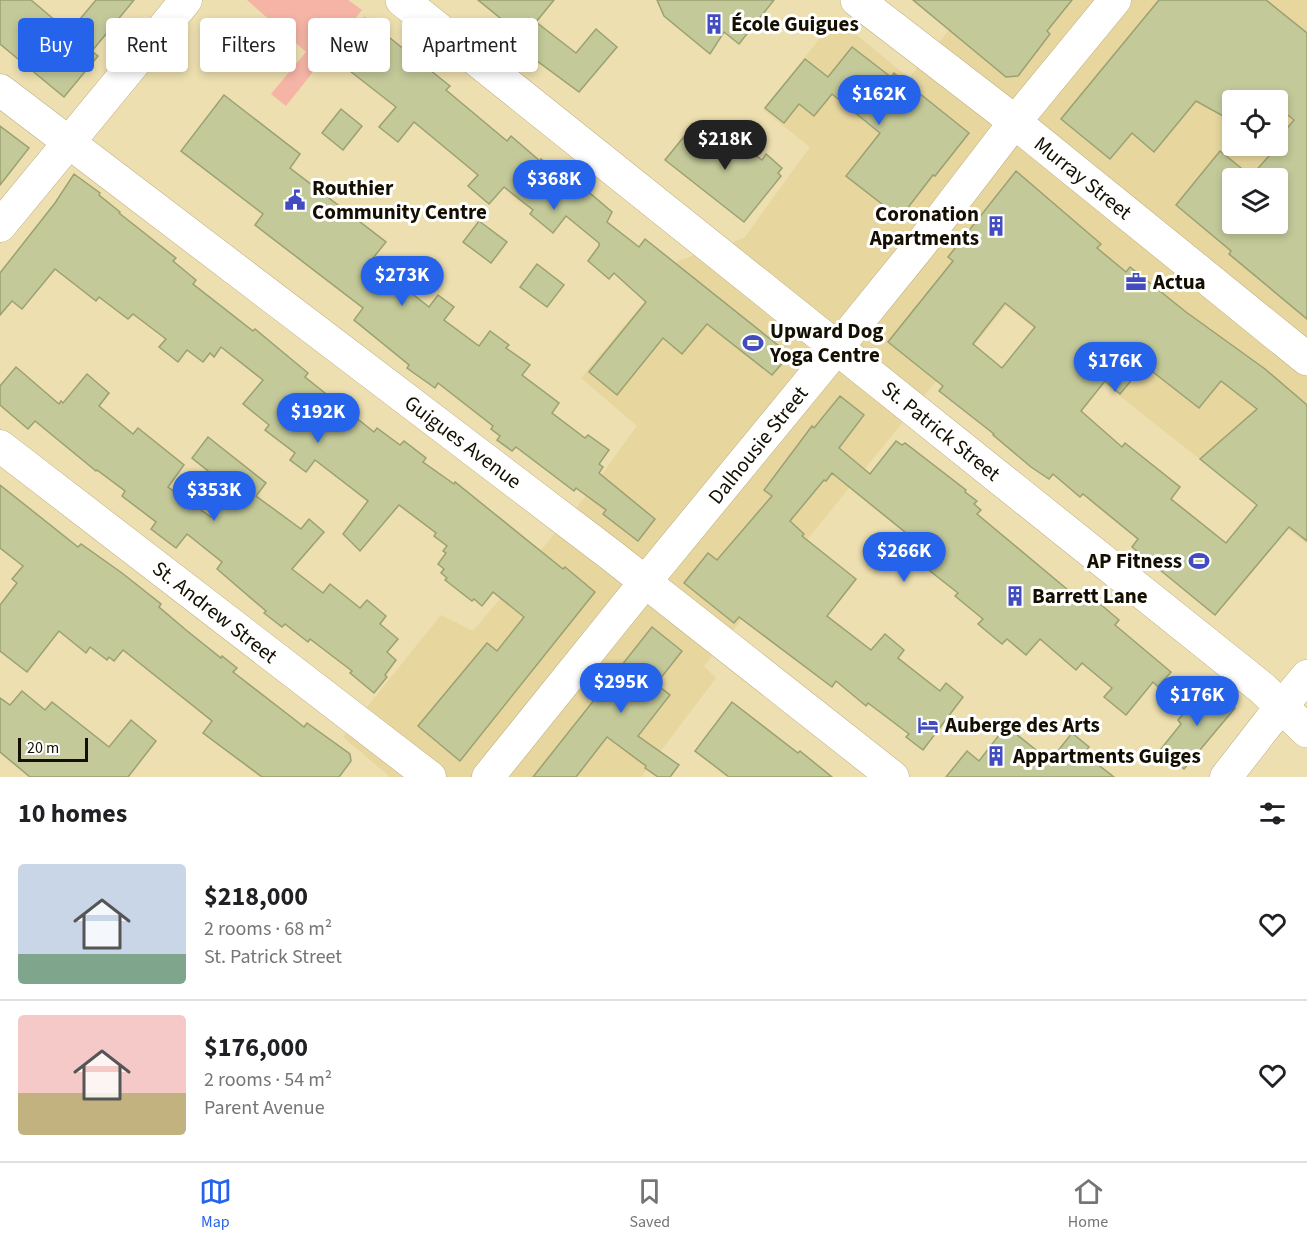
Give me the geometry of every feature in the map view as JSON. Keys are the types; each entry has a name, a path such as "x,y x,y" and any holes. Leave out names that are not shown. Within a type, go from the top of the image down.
{"main road":[{"name":"St. Patrick Street","path":"402,0 1262,688 1307,731"},
{"name":"Murray Street","path":"857,0 1307,359"}],"street":[{"path":"0,226 186,0"},
{"name":"Dalhousie Street","path":"488,777 918,248 1014,123 1115,0"},
{"name":"Guigues Avenue","path":"0,90 645,582 893,777"},
{"name":"St. Andrew Street","path":"0,446 430,777"},
{"path":"1226,777 1307,676"}],"shaded area":[{"path":"247,0 348,0 362,10 356,18 308,18 308,72 313,72 286,106 271,94 289,72 296,72 296,64 306,52 296,43 296,18 267,18"},
{"path":"974,0 1307,0 1307,544 1006,306 966,355 960,352 704,666 716,678 641,777 390,777 343,737 441,615 473,631 586,496 637,426 581,378 678,261 744,238 810,147 763,110 836,18 909,78"}],"building":[{"path":"0,0 31,0 52,18 18,18 18,59 0,44"},
{"path":"96,0 134,0 119,18 106,18 106,34 94,49 94,18 81,18"},
{"path":"478,0 554,0 538,20 500,18"},
{"name":"École Guigues","path":"657,0 774,0 739,44 724,32 710,54 664,16"},
{"path":"913,0 1072,0 1047,31 1050,34 1018,76 1006,77"},
{"path":"1159,0 1266,0 1307,33 1307,319 1229,254 1231,251 1176,205 1220,151 1222,156 1226,156 1241,168 1222,168 1222,234 1288,234 1288,168 1258,168 1269,156 1288,156 1288,127 1294,120 1288,115 1288,90 1222,90 1222,115 1196,101 1154,152 1132,133 1110,159 1061,119"},
{"path":"538,24 576,53 596,29 617,47 579,92 538,62"},
{"path":"390,38 402,48 402,72 432,72 450,86 446,90 507,141 511,136 561,176 564,171 612,212 607,222 639,247 645,239 784,350 786,359 772,375 707,324 682,354 663,338 617,395 589,372 646,302 614,273 609,279 588,261 599,243 566,216 553,233 530,214 533,210 504,187 489,204 468,186 478,175 414,122 398,142 379,127 396,107 351,72 390,72"},
{"path":"852,47 891,77 894,73 969,133 900,218 846,176 880,133 832,94 814,116 799,104 784,123 765,108 805,59 828,77"},
{"path":"34,72 85,72 64,97"},
{"path":"224,95 300,154 290,168 386,242 369,263 398,287 400,284 429,307 438,295 454,307 444,320 479,346 490,331 509,345 506,348 530,365 522,375 559,403 552,413 585,438 588,435 609,450 599,464 603,467 599,473 655,519 638,541 603,514 606,510 576,488 574,491 516,447 512,451 497,440 500,436 491,429 493,426 438,383 435,388 407,368 409,365 354,320 363,308 255,225 263,214 181,151"},
{"path":"341,109 362,126 343,150 322,133"},
{"path":"695,123 725,147 733,138 762,160 766,154 782,168 778,173 781,176 744,222 665,160"},
{"path":"0,126 29,148 0,185"},
{"path":"1016,171 1101,244 1097,248 1126,272 1130,267 1186,312 1265,369 1307,405 1307,541 1289,527 1215,615 1132,547 1138,539 1083,494 1080,497 1053,474 1049,479 1031,467 994,434 939,391 943,386 888,342 953,261 948,257","holes":["1005,303 1035,327 1002,368 973,344","1144,365 1199,408 1221,381 1257,409 1200,459 1257,505 1226,543 1171,499 1180,487 1125,443 1122,447 1081,411 1105,381 1120,394"]},
{"path":"74,174 100,193 99,195 119,213 176,258 173,261 196,280 193,284 253,331 255,329 308,373 305,377 374,432 377,428 400,445 404,441 426,458 423,462 454,484 455,482 595,592 460,761 418,726 487,643 497,651 524,617 493,592 482,606 445,580 447,578 441,573 444,569 438,564 446,553 443,551 447,546 434,536 436,533 399,505 360,551 343,534 368,501 315,460 306,472 290,460 295,453 265,430 269,425 243,404 263,380 221,347 214,357 210,353 203,362 187,350 178,362 159,347 166,339 133,314 128,319 99,297 96,301 55,269 22,309 12,301 0,315 0,273 55,203"},
{"path":"479,221 507,242 491,263 463,242"},
{"path":"537,264 564,285 547,307 520,287"},
{"path":"16,367 59,404 61,401 63,403 87,374 109,393 99,406 133,434 138,428 184,465 168,487 211,517 233,491 192,458 208,437 266,483 256,496 301,529 309,519 324,532 292,569 323,593 330,584 360,608 367,600 386,616 380,624 398,639 387,652 396,660 385,675 387,677 374,693 350,673 352,671 310,639 308,642 285,624 282,627 264,613 266,611 217,569 222,562 187,534 176,548 151,529 156,522 122,496 125,491 96,471 35,421 28,429 0,405 0,386"},
{"path":"840,396 864,415 839,448 870,474 896,441 902,445 905,443 966,490 965,492 977,501 974,504 981,510 977,514 1086,605 1092,597 1119,620 1115,625 1171,672 1158,687 1153,682 1126,715 1104,697 1112,688 1082,663 1076,670 1040,639 1026,655 1007,639 1002,644 978,624 983,619 955,596 958,593 902,549 911,537 832,473 790,521 804,534 802,536 856,579 827,616 871,650 885,634 904,650 898,658 940,691 946,683 963,697 923,750 906,737 909,734 868,703 866,706 836,681 832,687 739,617 734,623 684,583 708,553 717,560 772,496 764,490 812,426 814,428"},
{"path":"0,485 78,547 81,544 161,604 159,607 186,630 237,668 233,672 304,727 307,723 350,754 351,761 339,777 262,777 203,733 212,721 123,650 114,661 109,657 107,660 90,647 86,653 59,631 27,672 0,651 0,605 17,583 12,579 23,566 0,548"},
{"path":"652,627 682,651 656,684 670,695 638,736 679,765 670,777 658,777 607,737 576,777 533,777"},
{"path":"1203,690 1211,697 1216,691 1235,708 1184,769 1161,749 1181,724 1178,720"},
{"path":"22,691 45,710 52,702 109,747 131,720 156,741 128,777 30,777 0,752 0,698 10,705"},
{"path":"732,702 832,777 729,777 695,751"},
{"path":"1006,726 1050,761 1072,733 1089,747 1084,754 1114,777 946,777 967,751 979,761"}],"place":[{"name":"École Guigues","path":"714,24"},
{"name":"Routhier Community Centre","path":"295,200"},
{"name":"Coronation Apartments","path":"996,226"},
{"name":"Actua","path":"1136,282"},
{"name":"Upward Dog Yoga Centre","path":"753,343"},
{"name":"AP Fitness","path":"1199,561"},
{"name":"Barrett Lane","path":"1015,596"},
{"name":"Auberge des Arts","path":"928,725"},
{"name":"Appartments Guiges","path":"996,756"}]}
